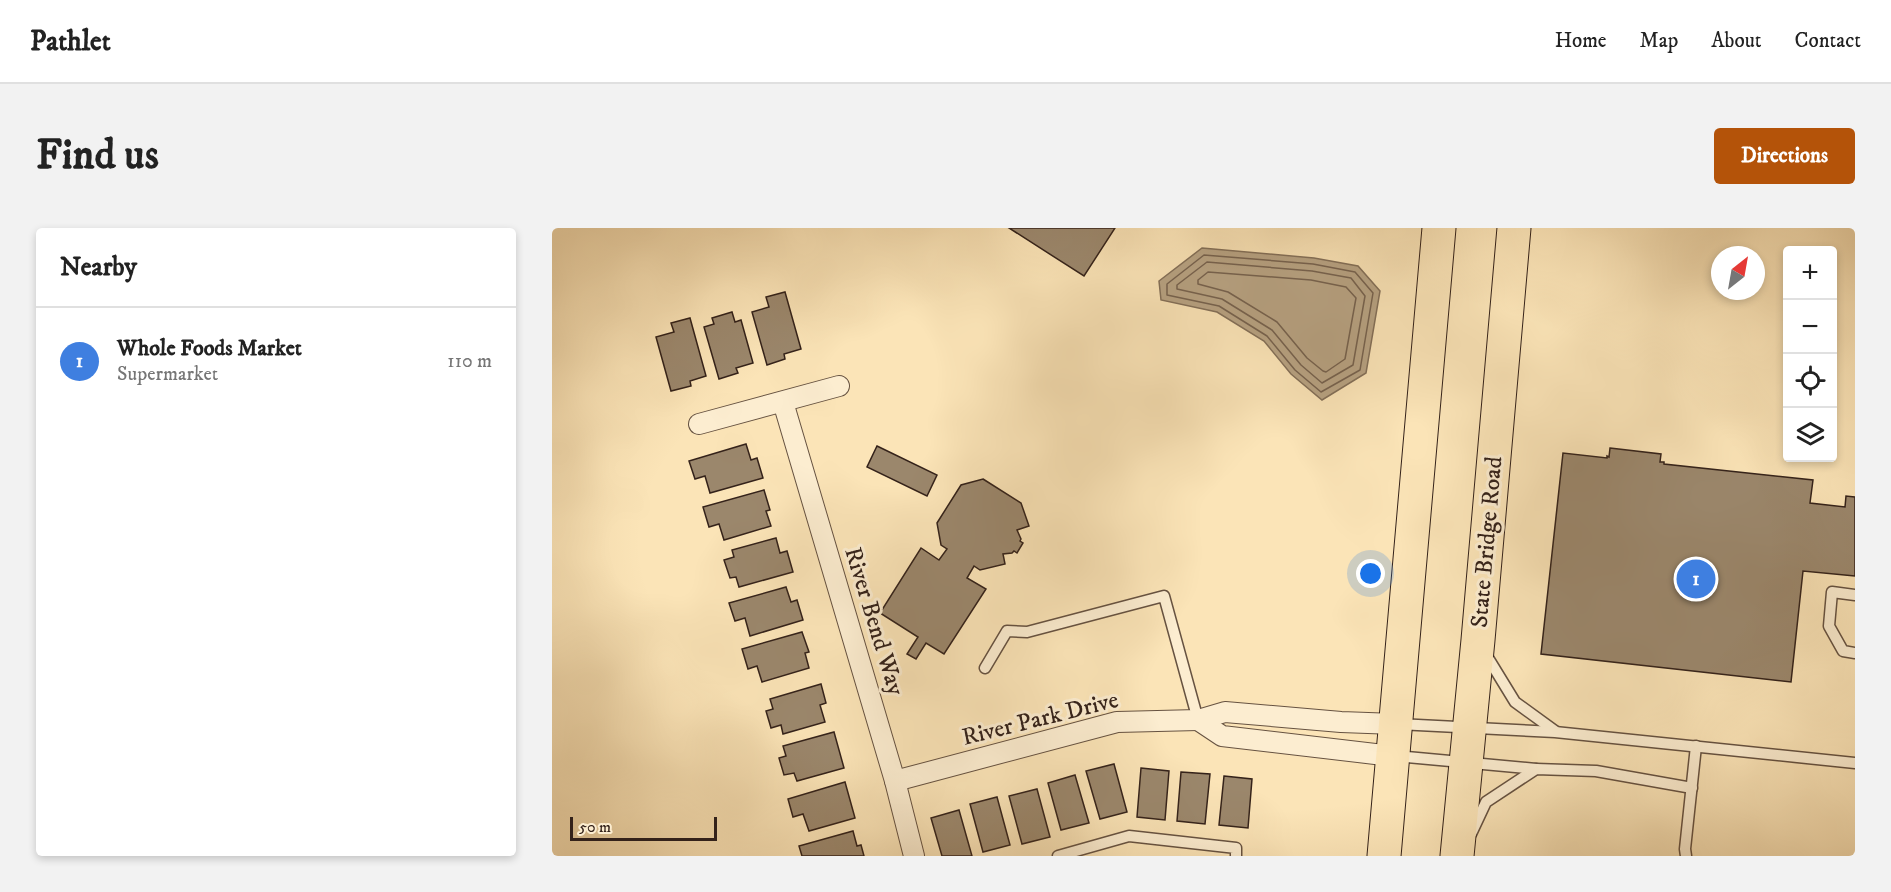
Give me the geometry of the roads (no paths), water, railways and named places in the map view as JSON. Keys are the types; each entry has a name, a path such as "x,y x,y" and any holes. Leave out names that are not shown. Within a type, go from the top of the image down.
{"highway":[{"path":"1384,856 1439,228"},
{"name":"State Bridge Road","path":"1459,856 1514,228"}],"street":[{"path":"699,424 839,386"},
{"name":"River Bend Way","path":"783,402 895,781 914,856"},
{"name":"River Park Drive","path":"895,781 1117,722 1198,720 1225,712 1341,722 1394,740"},
{"path":"1198,720 1222,736 1349,750 1394,740"}],"lane":[{"path":"1855,595 1832,592 1829,626 1844,651 1855,653"},
{"path":"985,668 1007,630 1027,632 1164,596 1198,720"},
{"path":"1478,640 1515,702 1555,732"},
{"path":"1394,740 1470,727 1555,732 1855,763"},
{"path":"1394,740 1466,762 1536,769 1596,771 1692,788"},
{"path":"1686,856 1696,746"},
{"path":"1459,856 1486,802 1536,769"},
{"path":"1058,856 1129,836 1236,848 1236,856"}],"water":[{"path":"1202,248 1314,258 1358,266 1380,291 1366,373 1322,400 1291,374 1264,341 1217,312 1161,300 1159,281"}],"place":[{"name":"Whole Foods Market","path":"1696,579"}]}
